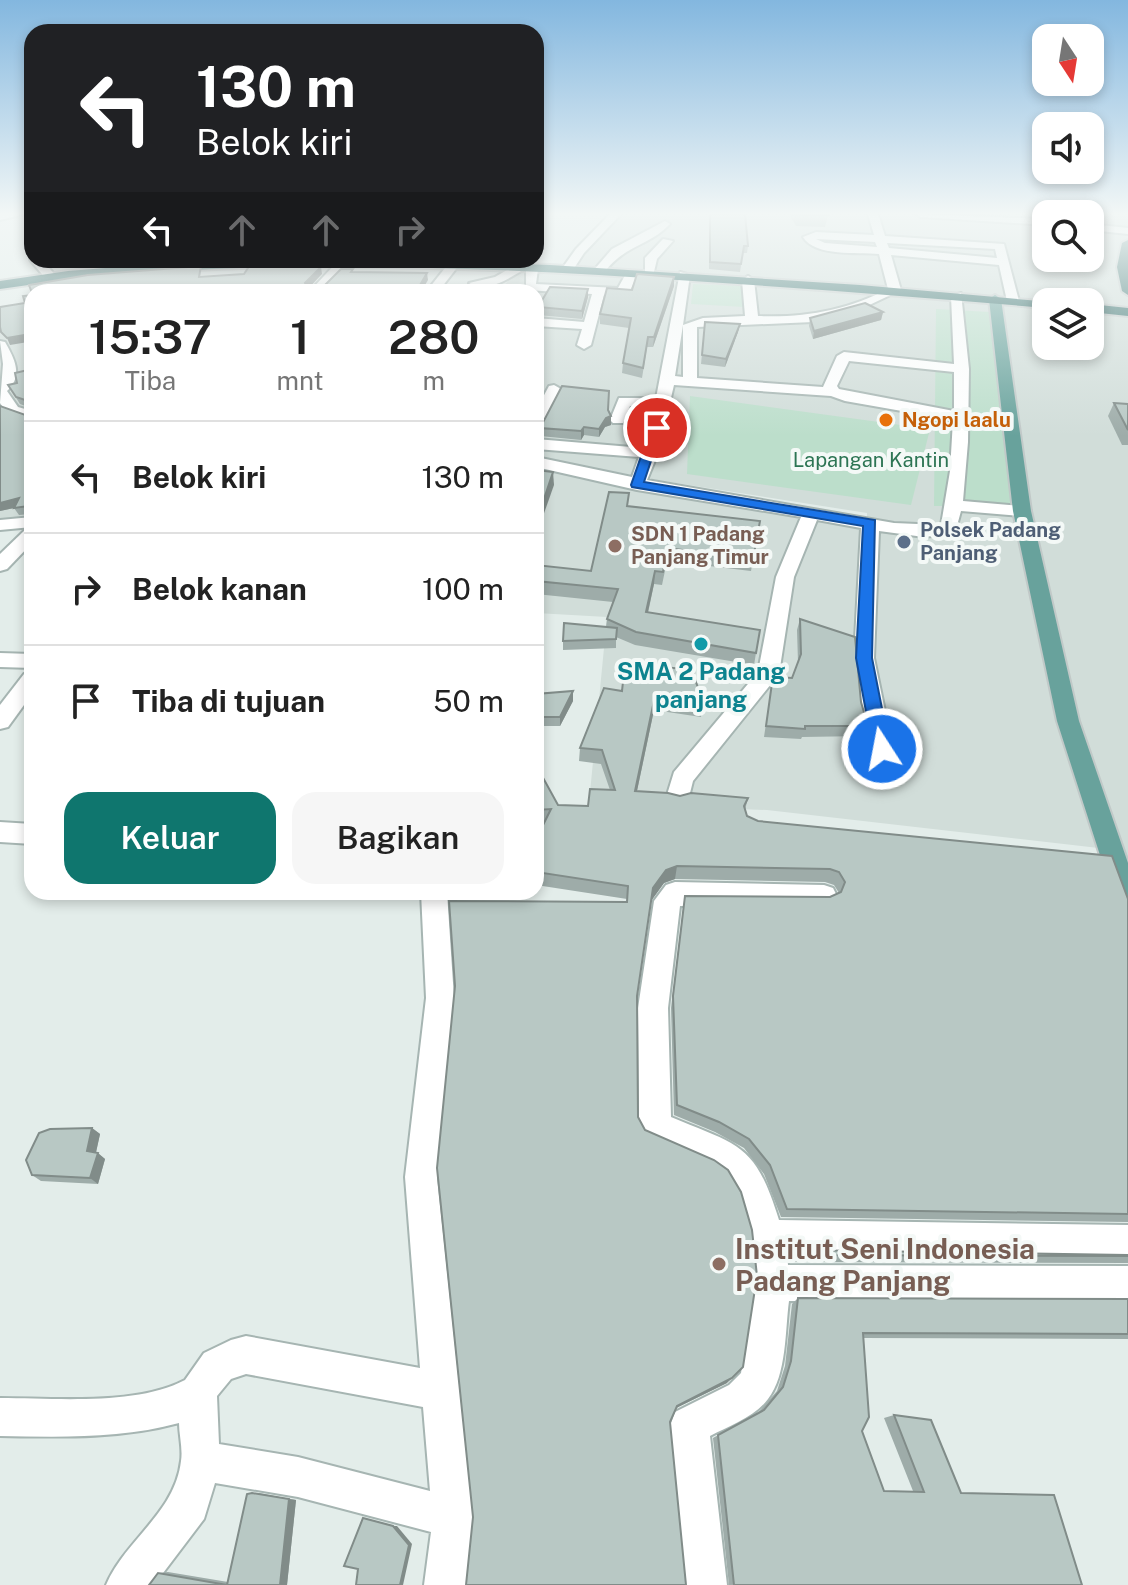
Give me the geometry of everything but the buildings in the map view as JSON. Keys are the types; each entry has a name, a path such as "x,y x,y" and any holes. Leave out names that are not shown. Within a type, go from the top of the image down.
{"highway":[{"path":"865,288 1032,303"},
{"path":"1104,309 1128,312"}],"main road":[{"path":"1004,300 1022,511 1068,721 1128,902"}],"street":[{"path":"544,293 627,288"},
{"path":"637,485 650,453 663,403 682,288"},
{"path":"749,288 752,318"},
{"path":"1004,288 1004,300"},
{"path":"690,382 690,325 752,318 800,320 875,301 895,290"},
{"path":"584,345 599,291"},
{"path":"544,464 637,485 870,523 949,529 954,505 961,417 962,369 957,296"},
{"path":"544,323 590,326"},
{"path":"0,345 10,364 7,383 0,390 12,410 24,414"},
{"path":"834,392 830,386 840,357 844,356 962,369"},
{"path":"666,380 834,392 845,397 961,417"},
{"path":"544,409 554,389"},
{"path":"609,450 624,401 663,403"},
{"path":"544,445 650,453"},
{"path":"954,505 1022,511"},
{"path":"678,798 682,778 768,674 785,577 811,513"},
{"path":"0,525 24,523"},
{"path":"870,523 864,658 886,774"},
{"path":"0,565 24,541"},
{"path":"0,660 24,661"},
{"path":"0,721 24,690"},
{"path":"0,832 24,834"},
{"path":"1084,854 1113,857"},
{"path":"706,1585 689,1426 742,1398 756,1385 762,1366 773,1283 767,1237 748,1179 738,1165 723,1155 655,1126 653,1008 667,901 675,893 824,896"},
{"path":"434,900 440,998 421,1177 453,1517 445,1585"},
{"path":"767,1237 1128,1242"},
{"path":"773,1283 1128,1284"},
{"path":"0,1417 82,1418 172,1407 188,1402 198,1394 222,1360 246,1355 441,1391"},
{"path":"127,1585 190,1505 201,1461 198,1394"},
{"path":"201,1461 298,1477 453,1517"}],"shaded area":[{"path":"544,288 1128,288 1128,884 1116,850 767,810 589,803 607,617 544,613 544,466 867,523 867,513 544,459"},
{"path":"24,325 24,522 0,524 0,328"}],"green space":[{"path":"693,288 745,288 745,307 691,304"},
{"path":"936,309 990,312 1012,506 934,506"},
{"name":"Lapangan Kantin","path":"690,396 930,429 911,505 687,474"}],"place":[{"name":"Ngopi laalu","path":"886,420"},
{"name":"Polsek Padang Panjang","path":"904,542"},
{"name":"SDN 1 Padang Panjang Timur","path":"615,546"},
{"name":"SMA 2 Padang panjang","path":"701,644"},
{"name":"Institut Seni Indonesia Padang Panjang","path":"719,1264"}],"route":[{"path":"657,428 637,485 870,523 864,658 882,749"}]}
